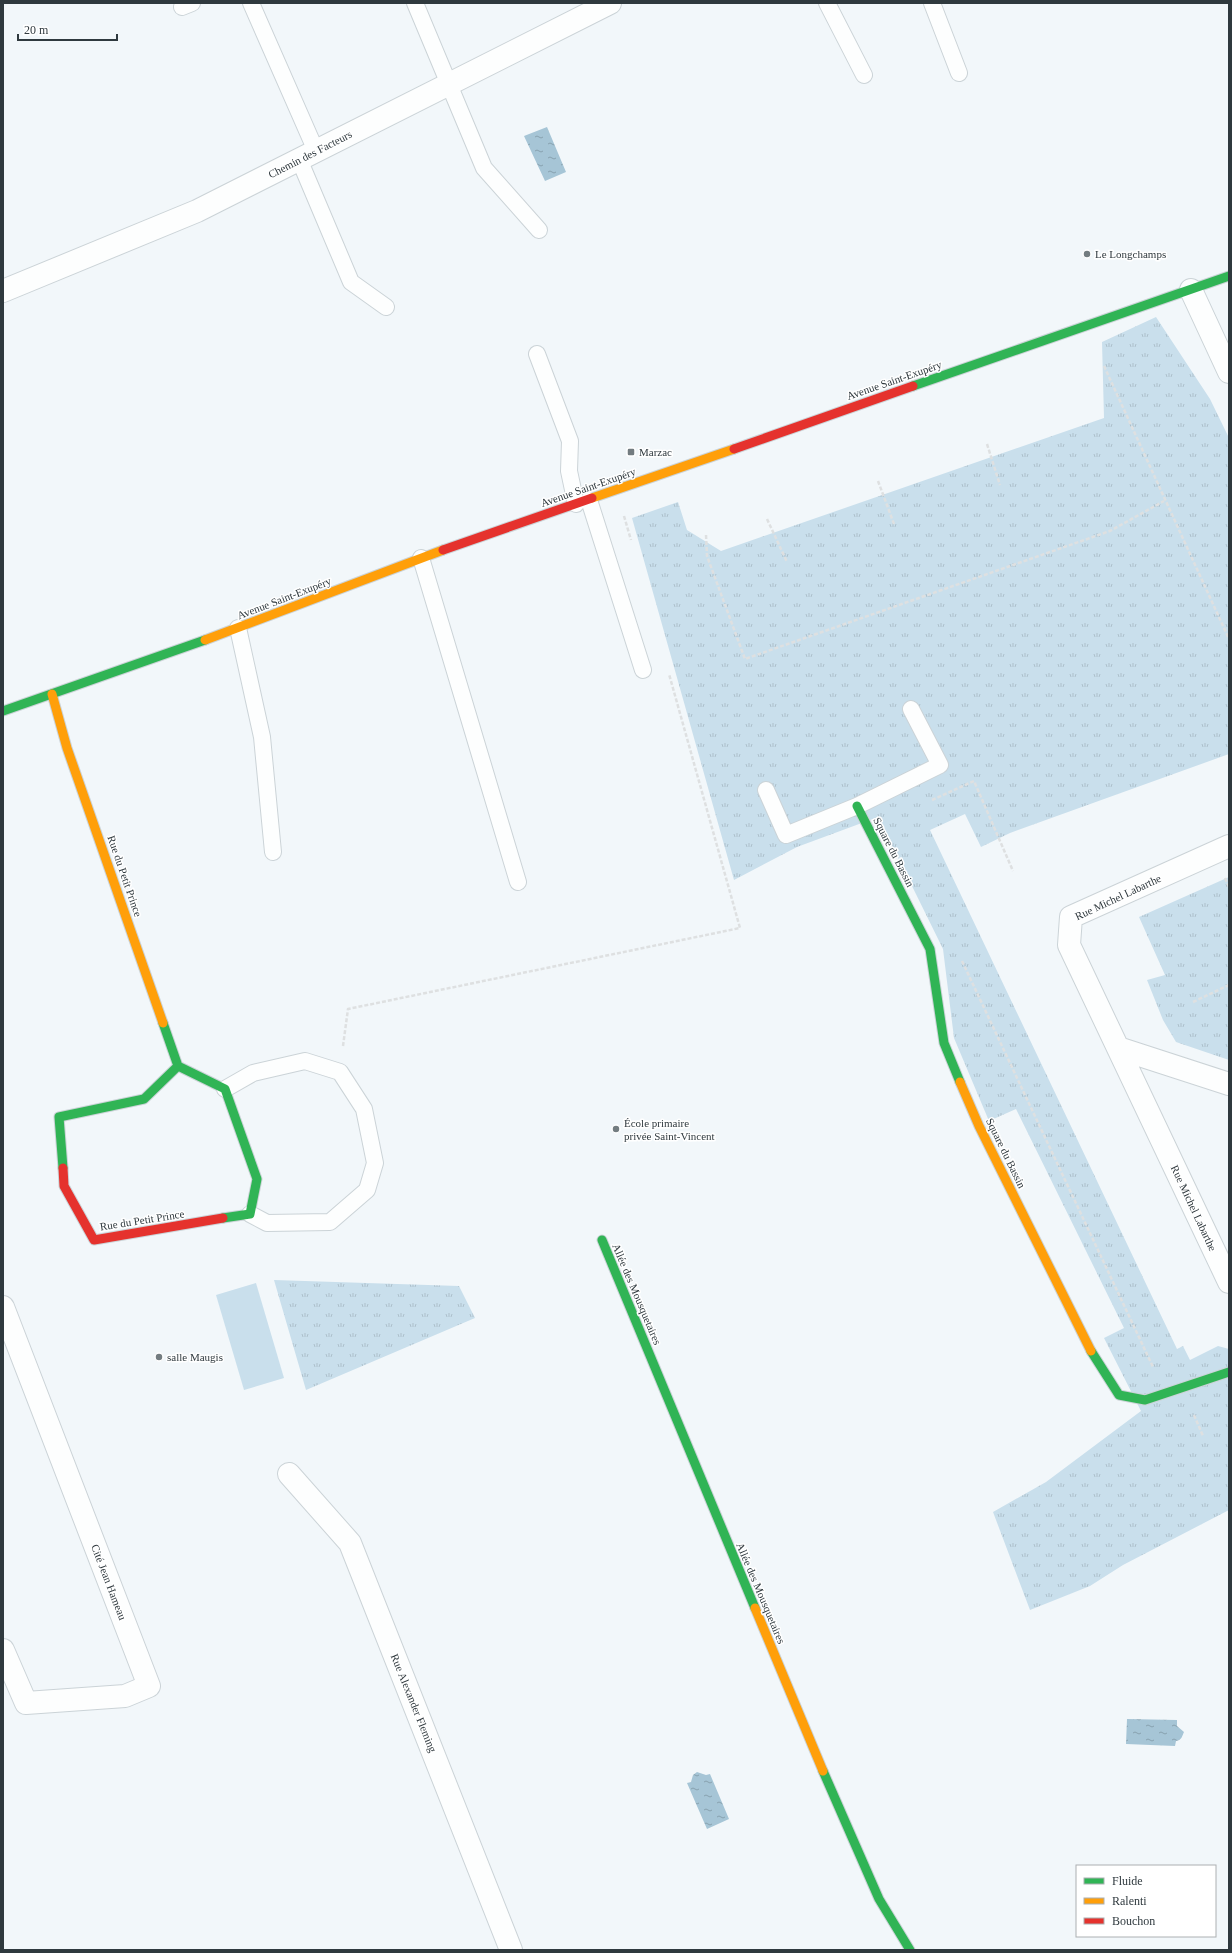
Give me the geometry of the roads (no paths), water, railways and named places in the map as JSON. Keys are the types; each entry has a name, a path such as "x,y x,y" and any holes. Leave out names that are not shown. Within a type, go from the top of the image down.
{"street":[{"name":"Chemin des Facteurs","path":"3,291 197,211 610,3"},
{"name":"Avenue Saint-Exupéry","path":"3,711 238,628 421,558 1229,276"},
{"path":"1190,290 1229,372"},
{"name":"Rue du Petit Prince","path":"52,694 67,748 178,1066 144,1098 59,1117 64,1186 94,1240 250,1214"},
{"name":"Square du Bassin","path":"857,806 930,949 944,1043 980,1126 1088,1347 1119,1394 1145,1400 1229,1372"},
{"name":"Rue Michel Labarthe","path":"1229,846 1071,918 1069,945 1229,1282"},
{"path":"1118,1048 1229,1084"},
{"path":"178,1066 225,1089 257,1179 250,1214"},
{"name":"Allée des Mousquetaires","path":"602,1240 811,1744 879,1899 910,1950"},
{"name":"Cité Jean Hameau","path":"3,1307 149,1686 125,1696 26,1703 3,1650"},
{"name":"Rue Alexander Fleming","path":"289,1474 350,1543 511,1950"}],"lane":[{"path":"251,3 308,155 351,282 386,307"},
{"path":"415,3 484,168 539,230"},
{"path":"827,3 864,75"},
{"path":"932,3 959,73"},
{"path":"537,354 570,441 569,471 582,502 642,670"},
{"path":"421,558 518,882"},
{"path":"238,628 262,737 273,852"},
{"path":"766,790 786,835 857,806 940,765 911,709"},
{"path":"225,1089 253,1073 305,1061 340,1072 364,1109 375,1162 366,1190 330,1222 267,1223 250,1214"}],"water":[{"path":"547,127 566,172 545,181 524,136"},
{"path":"1127,1719 1177,1720 1177,1726 1184,1732 1181,1739 1176,1741 1175,1746 1126,1744"},
{"path":"697,1772 706,1775 710,1774 729,1819 707,1829 687,1783 691,1782 693,1775"}],"place":[{"name":"Le Longchamps","path":"1087,254"},
{"name":"Marzac","path":"631,452"},
{"name":"École primaire privée Saint-Vincent","path":"616,1129"},
{"name":"salle Maugis","path":"159,1357"}]}
